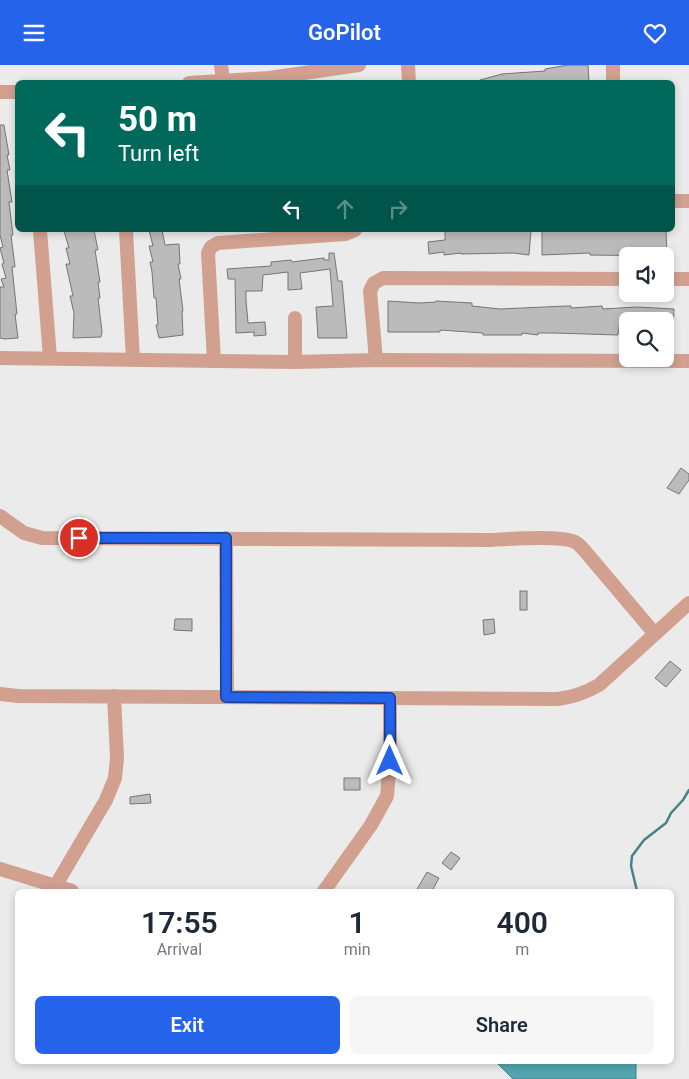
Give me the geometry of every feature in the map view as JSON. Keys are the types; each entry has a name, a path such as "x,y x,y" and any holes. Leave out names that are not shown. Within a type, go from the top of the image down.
{"street":[{"path":"221,65 223,80"},
{"path":"270,80 359,65"},
{"path":"408,65 409,80"},
{"path":"613,65 613,80"},
{"path":"0,92 15,92"},
{"path":"675,201 689,201"},
{"path":"40,232 50,358"},
{"path":"126,232 133,360"},
{"path":"214,361 208,253 211,247 218,243 345,235 351,232"},
{"path":"376,360 370,291 374,283 383,278 619,279"},
{"path":"674,279 689,279"},
{"path":"295,318 295,362"},
{"path":"0,358 295,362 376,360 689,361"},
{"path":"0,516 24,533 42,538 568,540 577,543 584,550 655,634"},
{"path":"226,538 226,697"},
{"path":"0,694 18,696 558,699 574,697 584,694 599,685 689,603"},
{"path":"56,885 106,800 115,778 117,758 114,696"},
{"path":"325,889 371,825 387,796 390,761 390,698"},
{"path":"0,869 67,889"}],"water":[{"path":"498,1064 636,1064 636,1079 513,1079"}],"building":[{"path":"568,65 588,65 589,80 480,80 502,74 545,71 545,69"},
{"path":"0,125 4,125 9,155 7,155 10,170 7,170 12,202 9,202 13,235 11,235 15,267 12,267 18,338 5,339 0,338 0,287 4,287 1,279 6,278 0,248 3,247 0,235"},
{"path":"64,232 94,232 98,250 95,250 100,282 98,282 100,298 98,298 101,337 73,338 74,313 70,296 73,296 66,264 70,264 66,248 69,248"},
{"path":"150,232 162,232 165,245 179,244 180,264 178,264 181,279 179,279 183,311 183,335 159,338 156,325 158,325 156,298 154,298 150,262 153,262 149,246 153,246"},
{"path":"445,232 531,232 529,255 513,253 461,253 444,255 444,252 429,254 428,242 445,240"},
{"path":"542,232 666,232 667,247 619,247 619,255 590,255 590,253 542,255"},
{"path":"329,253 334,253 338,281 342,281 347,338 318,338 316,307 333,306 330,269 300,273 302,289 288,290 288,272 263,275 262,291 246,291 246,300 248,323 265,322 266,335 254,336 254,332 236,333 235,279 228,279 227,269 271,266 271,262 291,260 292,262 324,258 324,260 329,260"},
{"path":"388,301 472,303 472,306 500,309 602,306 603,309 637,307 674,309 674,312 619,312 618,335 538,333 538,335 522,333 522,335 483,335 483,333 440,330 440,332 388,332"},
{"path":"681,468 689,474 689,480 679,494 667,488"},
{"path":"520,591 527,591 527,610 520,610"},
{"path":"175,619 192,619 192,631 174,630"},
{"path":"494,619 495,633 484,635 483,620"},
{"path":"670,661 681,670 666,687 655,678"},
{"path":"344,778 360,778 360,790 344,790"},
{"path":"150,794 151,803 130,804 130,797"},
{"path":"451,852 460,858 451,870 442,863"},
{"path":"427,872 439,878 433,889 417,889"}],"waterway":[{"path":"637,889 631,866 632,856 644,840 666,823 671,813 689,790"}],"route":[{"path":"79,538 226,538 226,697 390,698 390,761"}]}
